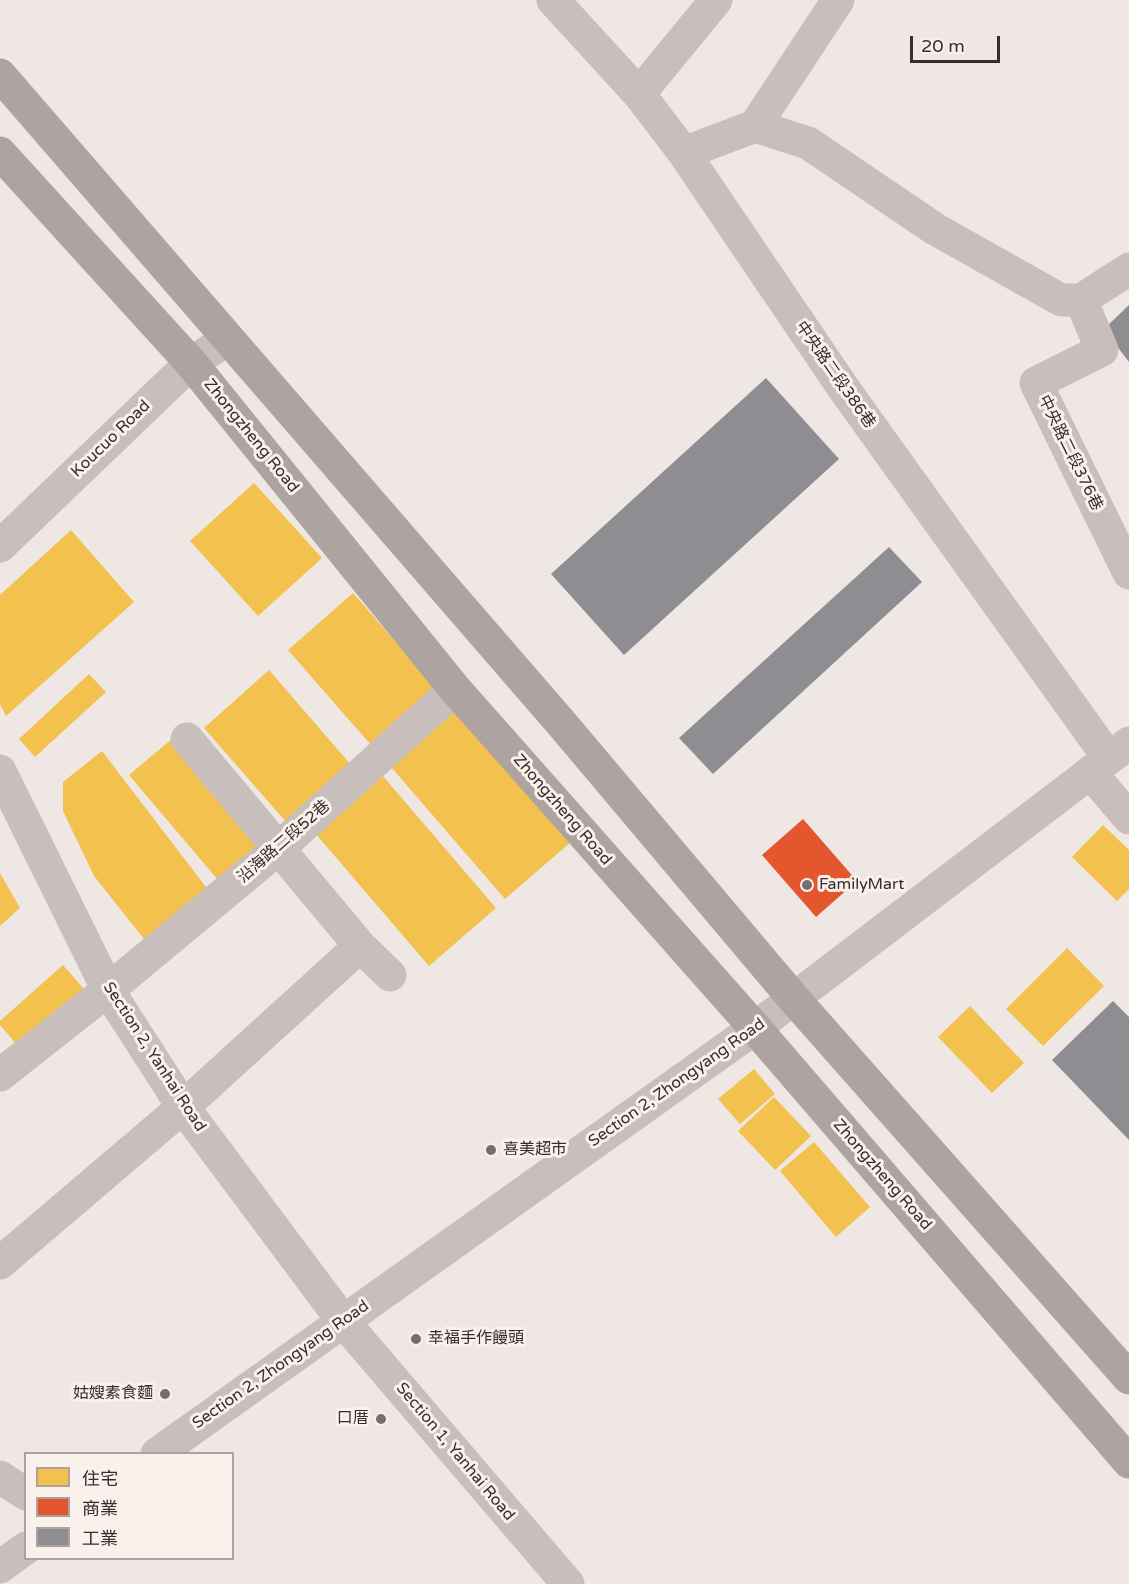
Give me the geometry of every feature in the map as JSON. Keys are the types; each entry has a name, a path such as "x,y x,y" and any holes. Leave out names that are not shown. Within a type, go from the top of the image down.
{"main road":[{"path":"0,75 554,715 794,999 1129,1378"},
{"name":"Zhongzheng Road","path":"0,153 191,363 455,689 755,1028 1129,1462"}],"street":[{"name":"中央路二段386巷","path":"553,0 639,94 684,153 844,389 1109,757 1129,818"},
{"path":"639,94 716,0"},
{"path":"684,153 755,126 838,0"},
{"path":"755,126 808,143 935,229 1061,300 1081,300 1129,269"},
{"name":"中央路二段376巷","path":"1081,300 1102,350 1036,383 1129,573"},
{"name":"Koucuo Road","path":"0,546 191,363 228,339"},
{"name":"沿海路二段52巷","path":"0,1076 279,848 455,689"},
{"path":"187,739 360,946 390,975"},
{"name":"Section 2, Zhongyang Road","path":"160,1452 755,1028 1109,757"},
{"name":"Section 2, Yanhai Road","path":"0,771 108,990 183,1107 343,1321"},
{"path":"0,1263 183,1107 360,946"},
{"name":"Section 1, Yanhai Road","path":"343,1321 568,1584"},
{"path":"0,1477 24,1493"},
{"path":"0,1567 24,1549"}],"building: 住宅":[{"path":"254,483 322,558 258,616 190,541"},
{"path":"71,530 134,602 6,716 0,704 0,595"},
{"path":"353,593 436,688 371,745 288,650"},
{"path":"269,670 352,766 287,823 204,728"},
{"path":"89,674 106,692 35,757 19,739"},
{"path":"452,701 572,841 505,899 385,760"},
{"path":"172,739 261,844 218,880 129,775"},
{"path":"102,751 209,891 144,939 94,876 63,811 63,782"},
{"path":"376,768 496,908 429,966 309,826"},
{"path":"1103,825 1129,850 1129,889 1117,901 1072,857"},
{"path":"0,873 20,908 0,926"},
{"path":"1067,948 1104,986 1043,1046 1006,1009"},
{"path":"63,965 84,989 18,1046 0,1025 0,1021"},
{"path":"970,1006 1024,1063 992,1093 938,1037"},
{"path":"754,1069 775,1094 740,1124 718,1099"},
{"path":"774,1097 811,1136 775,1170 738,1131"},
{"path":"814,1142 870,1207 836,1237 780,1171"}],"building: 商業":[{"path":"803,819 857,881 816,917 762,855"}],"building: 工業":[{"path":"1129,305 1129,362 1104,329"},
{"path":"766,378 839,459 624,655 551,574"},
{"path":"889,547 922,582 713,774 679,738"},
{"path":"1113,1001 1129,1017 1129,1140 1052,1060"}],"place":[{"name":"FamilyMart","path":"807,885"},
{"name":"喜美超市","path":"491,1150"},
{"name":"幸福手作饅頭","path":"416,1339"},
{"name":"姑嫂素食麵","path":"165,1394"},
{"name":"口厝","path":"381,1419"}]}
